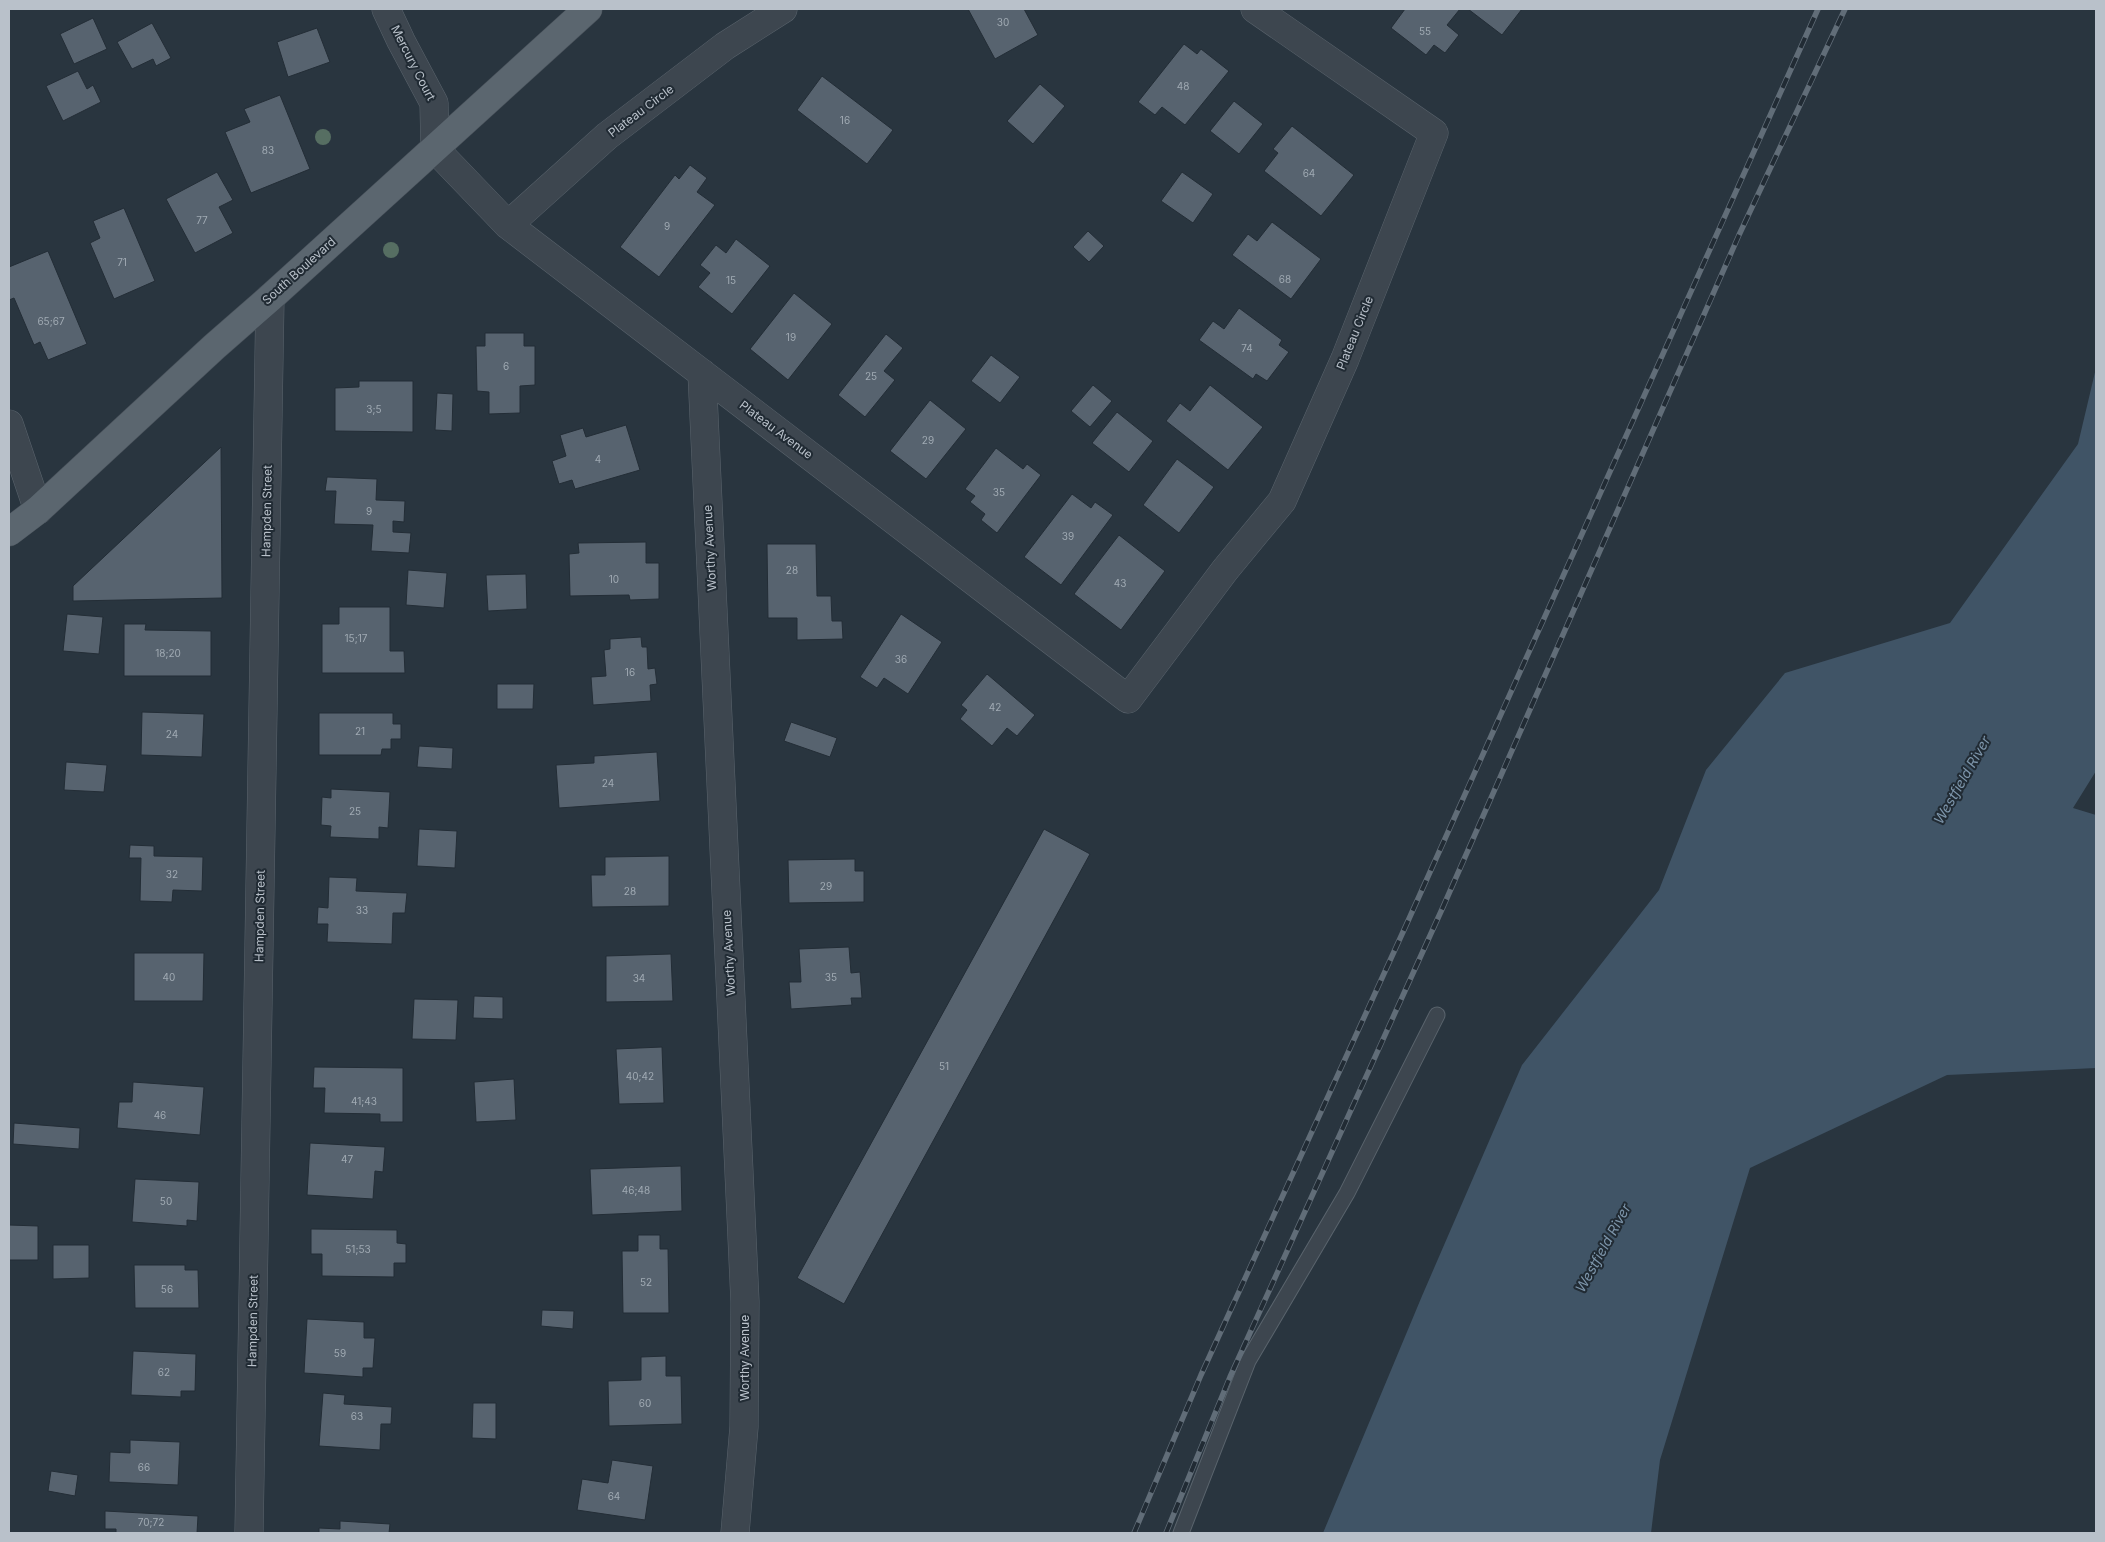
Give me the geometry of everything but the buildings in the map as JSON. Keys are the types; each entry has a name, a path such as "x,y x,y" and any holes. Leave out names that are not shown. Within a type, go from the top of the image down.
{"main road":[{"name":"South Boulevard","path":"9,532 38,510 214,347 588,9"}],"street":[{"name":"Mercury Court","path":"386,9 434,103 435,148"},
{"name":"Plateau Circle","path":"508,225 607,136 725,46 783,9"},
{"name":"Plateau Circle","path":"1128,699 1225,570 1282,501 1345,359 1434,132 1256,9"},
{"name":"Plateau Avenue","path":"435,148 508,225 1128,699"},
{"name":"Hampden Street","path":"249,1533 270,298"},
{"name":"Worthy Avenue","path":"702,373 745,1302 744,1427 735,1533"},
{"path":"9,424 38,510"}],"lane":[{"path":"1181,1533 1248,1361 1347,1193 1437,1015"}],"water":[{"name":"Westfield River","path":"2096,368 2096,771 2073,808 2096,815 2096,1068 1947,1075 1750,1168 1660,1460 1651,1533 1323,1533 1422,1296 1522,1065 1659,890 1706,770 1785,673 1950,623 2078,444"}],"railway":[{"path":"1134,1533 1201,1375 1408,921 1818,9"},
{"path":"1166,1533 1230,1377 1443,907 1739,235 1845,9"}]}
